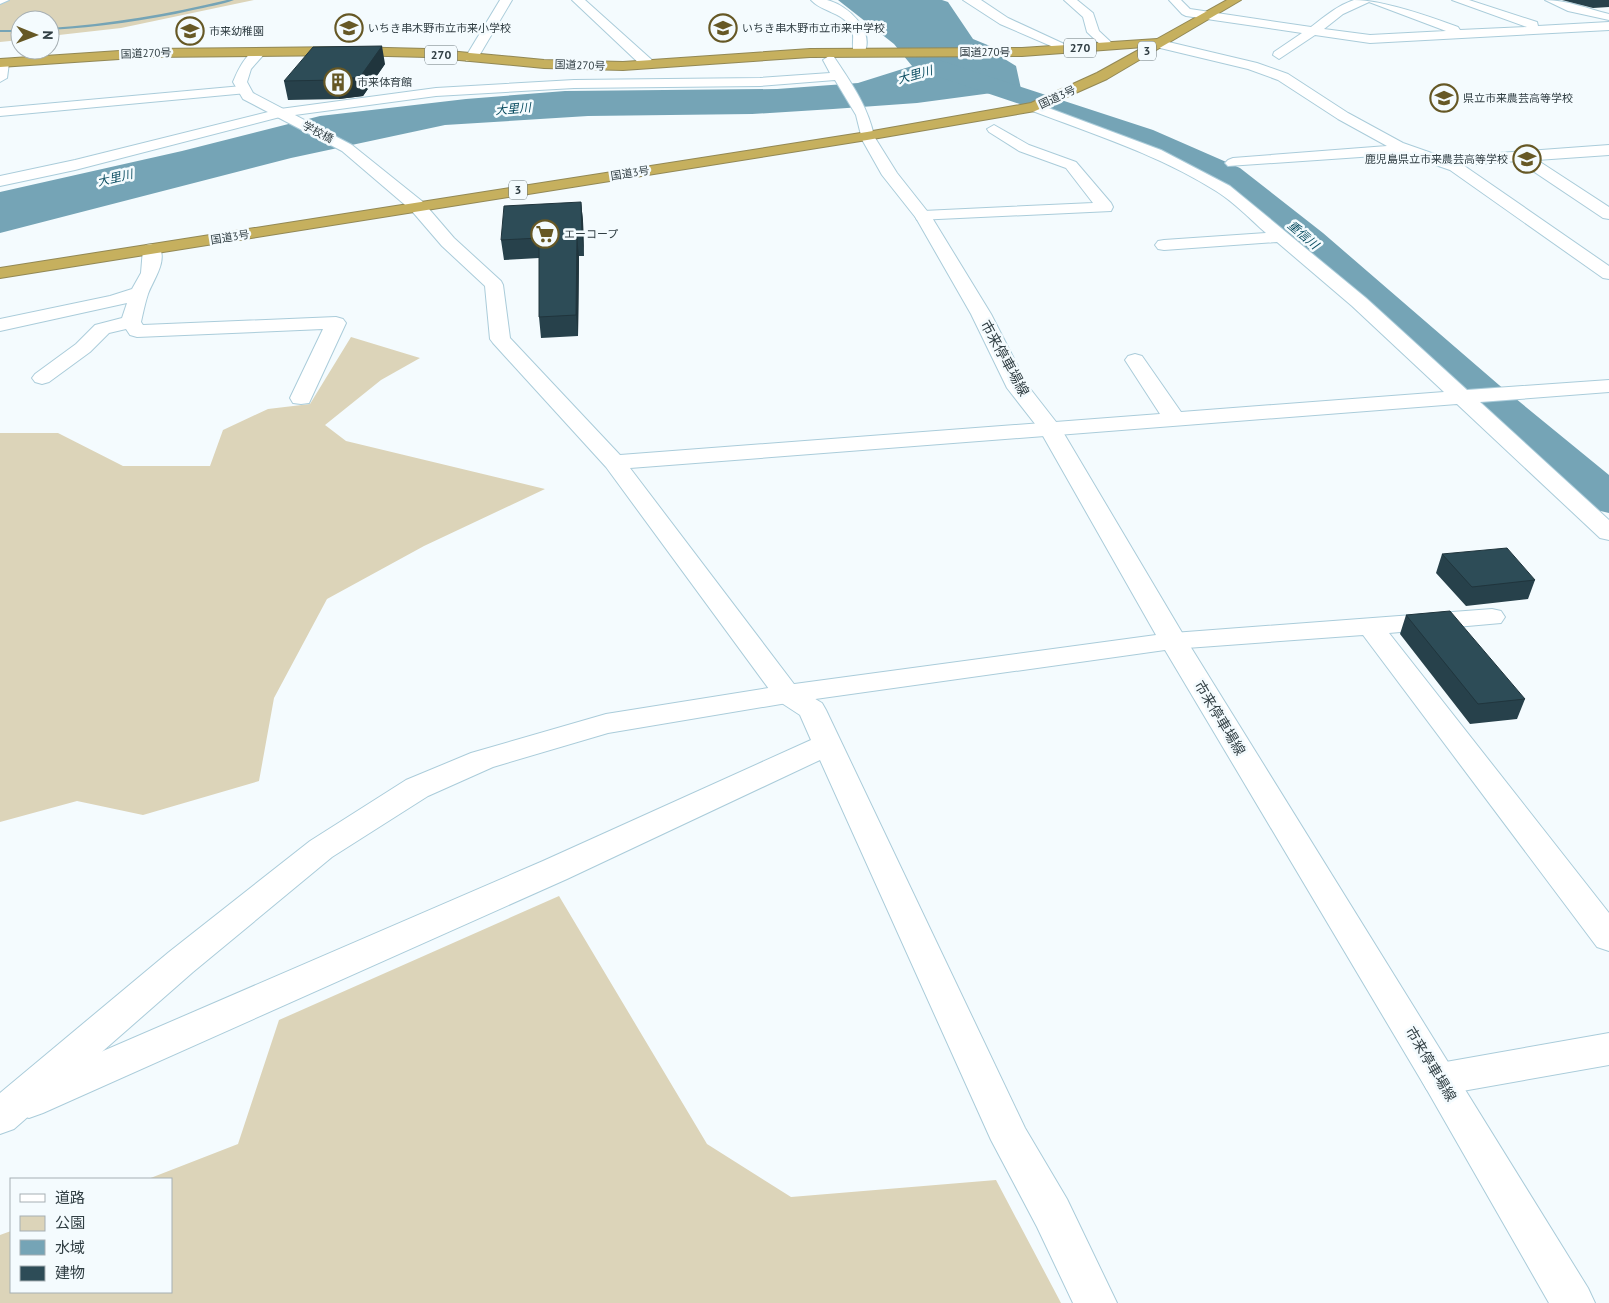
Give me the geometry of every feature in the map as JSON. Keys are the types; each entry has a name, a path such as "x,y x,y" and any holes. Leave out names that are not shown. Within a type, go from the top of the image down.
{"highway":[{"name":"国道3号","path":"0,273 867,136 1035,107 1102,76 1235,0"},
{"name":"国道270号","path":"1,63 114,54 399,52 553,64 648,64 825,53 1000,52 1108,45 1160,44"}],"street":[{"path":"471,58 506,0"},
{"path":"578,0 648,64"},
{"path":"817,0 851,19 858,26 862,39 859,52"},
{"path":"969,0 976,2 1004,21 1069,49"},
{"path":"1070,0 1089,16 1093,32 1108,45"},
{"path":"1175,0 1186,12 1370,39 1609,26"},
{"path":"1279,55 1339,12 1364,0"},
{"path":"1373,0 1465,34"},
{"path":"1458,0 1546,30"},
{"path":"1551,0 1572,9 1609,18"},
{"path":"1160,44 1252,66 1283,77 1343,116 1406,149 1437,162 1455,167 1609,274"},
{"path":"0,112 242,90 241,76 260,52"},
{"name":"市来停車場線","path":"825,53 861,112 867,136 890,175 924,216 981,314 1018,388 1049,427 1173,641 1440,1079 1573,1303"},
{"path":"0,78 1,63"},
{"path":"0,181 284,115 436,92 489,87 760,82 840,77"},
{"name":"学校橋","path":"242,90 248,96 347,148 417,206 448,242 494,285 500,339 614,462 787,694"},
{"path":"1035,107 1146,150 1204,176 1224,189 1359,302 1609,533"},
{"path":"924,216 1105,207 1071,165 1024,148 994,129"},
{"path":"1233,164 1406,149"},
{"path":"1437,162 1609,150"},
{"path":"1521,156 1609,214"},
{"path":"1164,245 1281,237"},
{"path":"131,322 139,293 150,273 152,249"},
{"path":"0,324 114,301 139,293"},
{"path":"42,378 83,348 102,329 131,322"},
{"path":"131,322 137,330 151,331 336,323 301,398"},
{"path":"1135,360 1174,418"},
{"path":"614,462 1049,427 1609,386"},
{"path":"4,1114 180,962 321,849 417,788 482,760 606,724 787,694 1173,641 1492,617"},
{"path":"1370,626 1609,938"},
{"path":"787,694 812,710 1011,1140 1052,1213 1095,1303"},
{"path":"4,1114 556,870 828,744"},
{"path":"1440,1079 1609,1049"}],"green space":[{"path":"0,0 254,0 121,28 60,35 60,10 10,10 10,41 0,42"},
{"path":"351,337 420,358 381,380 325,425 346,441 545,489 424,546 327,599 274,698 259,781 143,815 77,801 0,822 0,433 58,433 123,466 210,466 223,430 268,409 310,404"},
{"path":"559,896 707,1144 791,1197 996,1180 1061,1303 0,1303 0,1235 10,1231 10,1293 172,1293 172,1178 151,1178 238,1144 279,1020"}],"water":[{"name":"大里川","path":"838,0 942,0 948,2 973,39 990,46 1003,58 1016,66 1021,89 917,103 833,109 752,114 588,116 445,125 291,158 0,233 0,192 182,151 320,116 466,99 565,91 777,89 858,83 912,66 894,44"}],"building":[{"path":"382,46 360,77 336,80 284,81 313,47"},
{"path":"581,202 582,236 577,236 576,315 539,317 539,238 501,240 504,206"},
{"path":"1507,548 1535,580 1472,587 1442,554"},
{"path":"1450,611 1525,699 1478,704 1406,615"}],"waterway":[{"path":"60,28 142,19 232,0"},
{"path":"0,31 10,31"},
{"name":"重信川","path":"939,68 1143,136 1229,175 1311,240 1484,394 1609,499"}],"place":[{"name":"いちき串木野市立市来小学校","path":"349,28"},
{"name":"いちき串木野市立市来中学校","path":"723,28"},
{"name":"市来幼稚園","path":"190,31"},
{"name":"市来体育館","path":"338,82"},
{"name":"県立市来農芸高等学校","path":"1444,98"},
{"name":"鹿児島県立市来農芸高等学校","path":"1527,159"},
{"name":"エーコープ","path":"545,234"}]}
